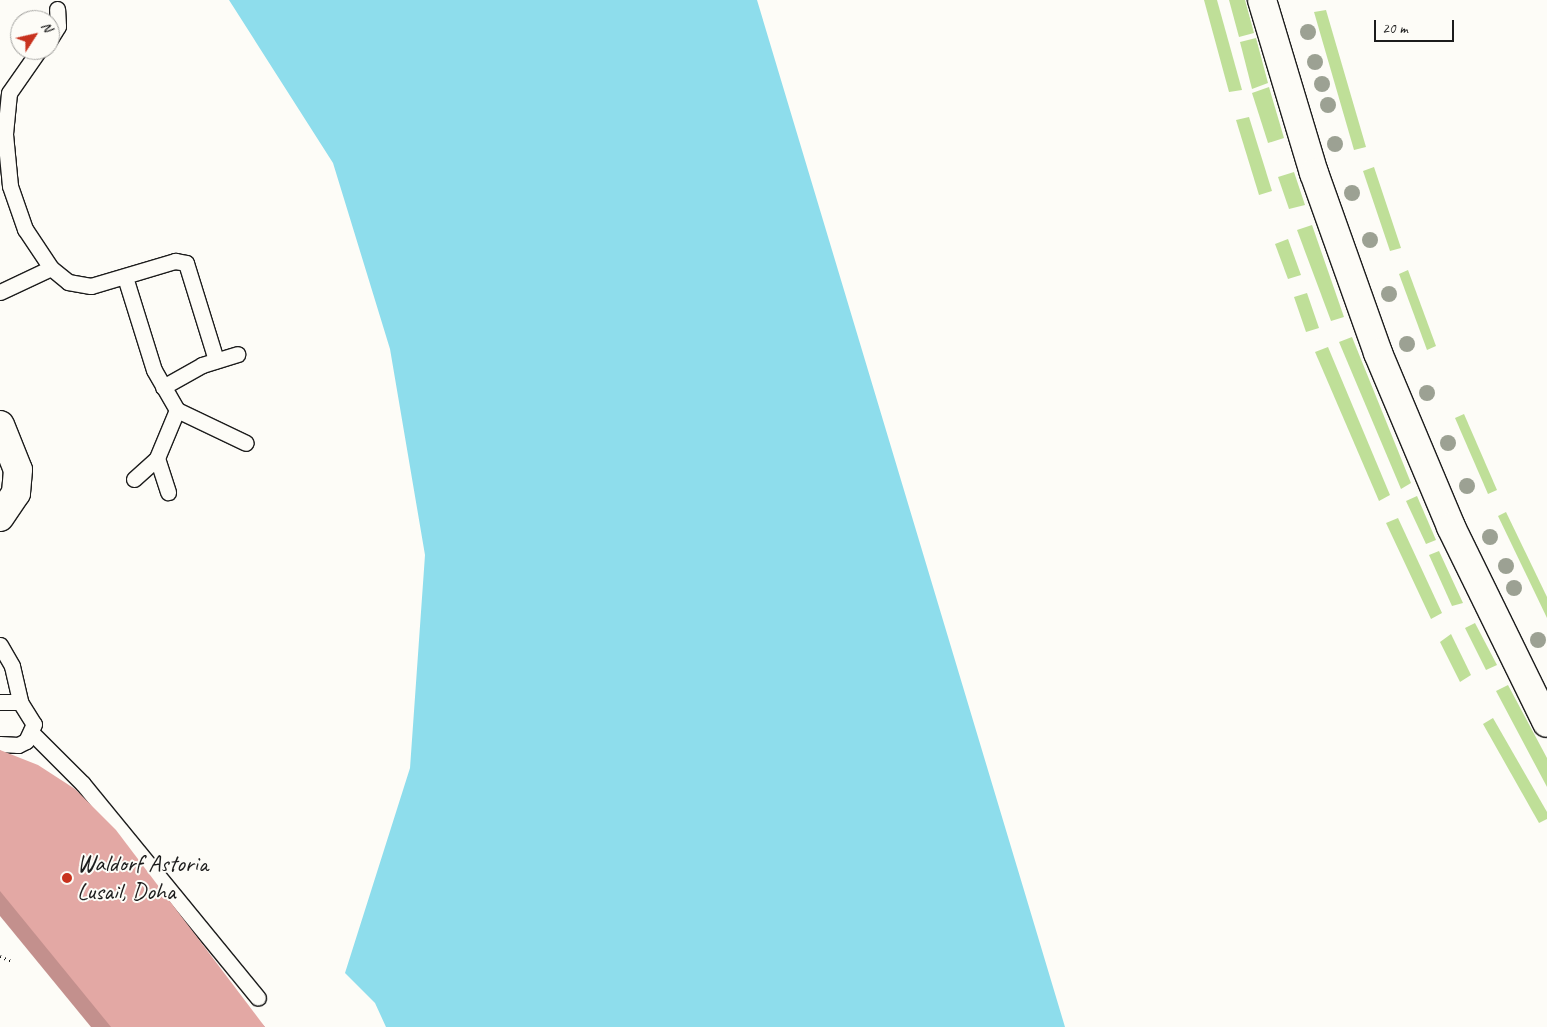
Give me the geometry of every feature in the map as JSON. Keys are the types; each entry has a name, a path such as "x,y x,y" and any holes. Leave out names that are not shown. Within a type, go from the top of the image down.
{"street":[{"path":"1262,0 1320,191 1378,353 1454,536 1547,724"},
{"path":"0,425 18,470 16,493 0,517"}],"lane":[{"path":"32,60 9,93 5,134 10,186 25,229 51,268 68,282 91,286 175,261 186,262 216,360"},
{"path":"0,292 51,268"},
{"path":"125,277 163,387 177,410 246,443"},
{"path":"163,387 216,360 237,354"},
{"path":"168,492 157,458 162,438 177,410"},
{"path":"134,479 157,458"},
{"path":"0,645 12,666 20,702 32,715 32,733 83,784 258,998"},
{"path":"0,702 20,702"},
{"path":"0,744 18,745 32,733"}],"path":[{"path":"0,956 11,962"}],"green space":[{"path":"1204,0 1217,0 1242,90 1229,92"},
{"path":"1229,0 1245,0 1254,33 1239,37"},
{"path":"1326,10 1366,147 1354,150 1314,12"},
{"path":"1256,38 1268,83 1252,89 1240,42"},
{"path":"1269,87 1284,138 1268,143 1252,93"},
{"path":"1249,117 1272,191 1259,195 1236,120"},
{"path":"1374,167 1401,248 1390,251 1363,171"},
{"path":"1294,172 1305,205 1289,209 1278,177"},
{"path":"1312,225 1344,317 1331,321 1297,230"},
{"path":"1288,239 1301,275 1288,279 1275,244"},
{"path":"1408,270 1436,346 1427,350 1399,274"},
{"path":"1307,293 1319,328 1306,332 1294,297"},
{"path":"1352,337 1411,483 1401,489 1339,342"},
{"path":"1328,347 1390,495 1379,501 1315,352"},
{"path":"1464,414 1497,490 1488,494 1455,418"},
{"path":"1417,496 1436,540 1426,544 1406,501"},
{"path":"1506,512 1547,597 1547,618 1498,516"},
{"path":"1398,518 1442,613 1431,619 1386,523"},
{"path":"1439,551 1463,603 1452,606 1429,555"},
{"path":"1475,623 1497,665 1486,670 1465,628"},
{"path":"1451,634 1471,675 1460,682 1440,642"},
{"path":"1508,685 1547,758 1547,787 1496,691"},
{"path":"1493,718 1547,812 1547,819 1539,823 1483,724"}],"water":[{"path":"229,0 757,0 1065,1027 386,1027 375,1003 345,973 410,768 425,555 390,349 333,163"}],"building":[{"name":"Waldorf Astoria Lusail, Doha","path":"0,750 38,765 75,789 116,830 265,1027 111,1027 0,891"}],"place":[{"name":"Waldorf Astoria Lusail, Doha","path":"67,878"}]}
